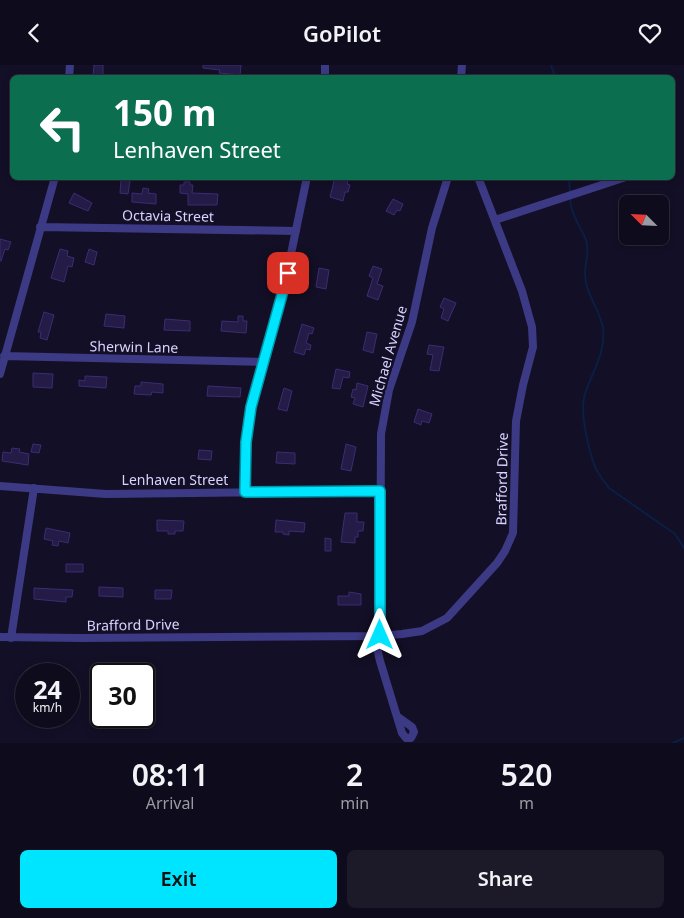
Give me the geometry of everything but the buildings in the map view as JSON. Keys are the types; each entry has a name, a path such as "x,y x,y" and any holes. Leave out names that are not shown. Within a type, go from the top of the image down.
{"street":[{"path":"0,374 54,180"},
{"path":"245,492 247,429 263,362 281,302 307,180"},
{"name":"Michael Avenue","path":"398,717 380,661 377,635 382,420 389,389 412,322 432,229 447,180"},
{"name":"Brafford Drive","path":"0,637 402,634 422,631 447,618 496,563 505,551 513,533 516,421 533,347 532,327 527,304 479,180"},
{"path":"495,220 617,180"},
{"name":"Octavia Street","path":"40,227 296,231"},
{"name":"Sherwin Lane","path":"4,356 263,362"},
{"name":"Lenhaven Street","path":"0,486 106,493 380,491"},
{"path":"11,638 34,488"}],"waterway":[{"path":"551,65 554,75"},
{"path":"569,180 570,193"},
{"path":"570,197 573,214 587,244 585,274 587,288 603,328 602,346 598,362 583,402 584,421 593,462 609,488 675,534 684,548"},
{"path":"673,743 684,738"}],"route":[{"path":"288,273 251,407 246,442 245,492 380,491 380,635"}]}
